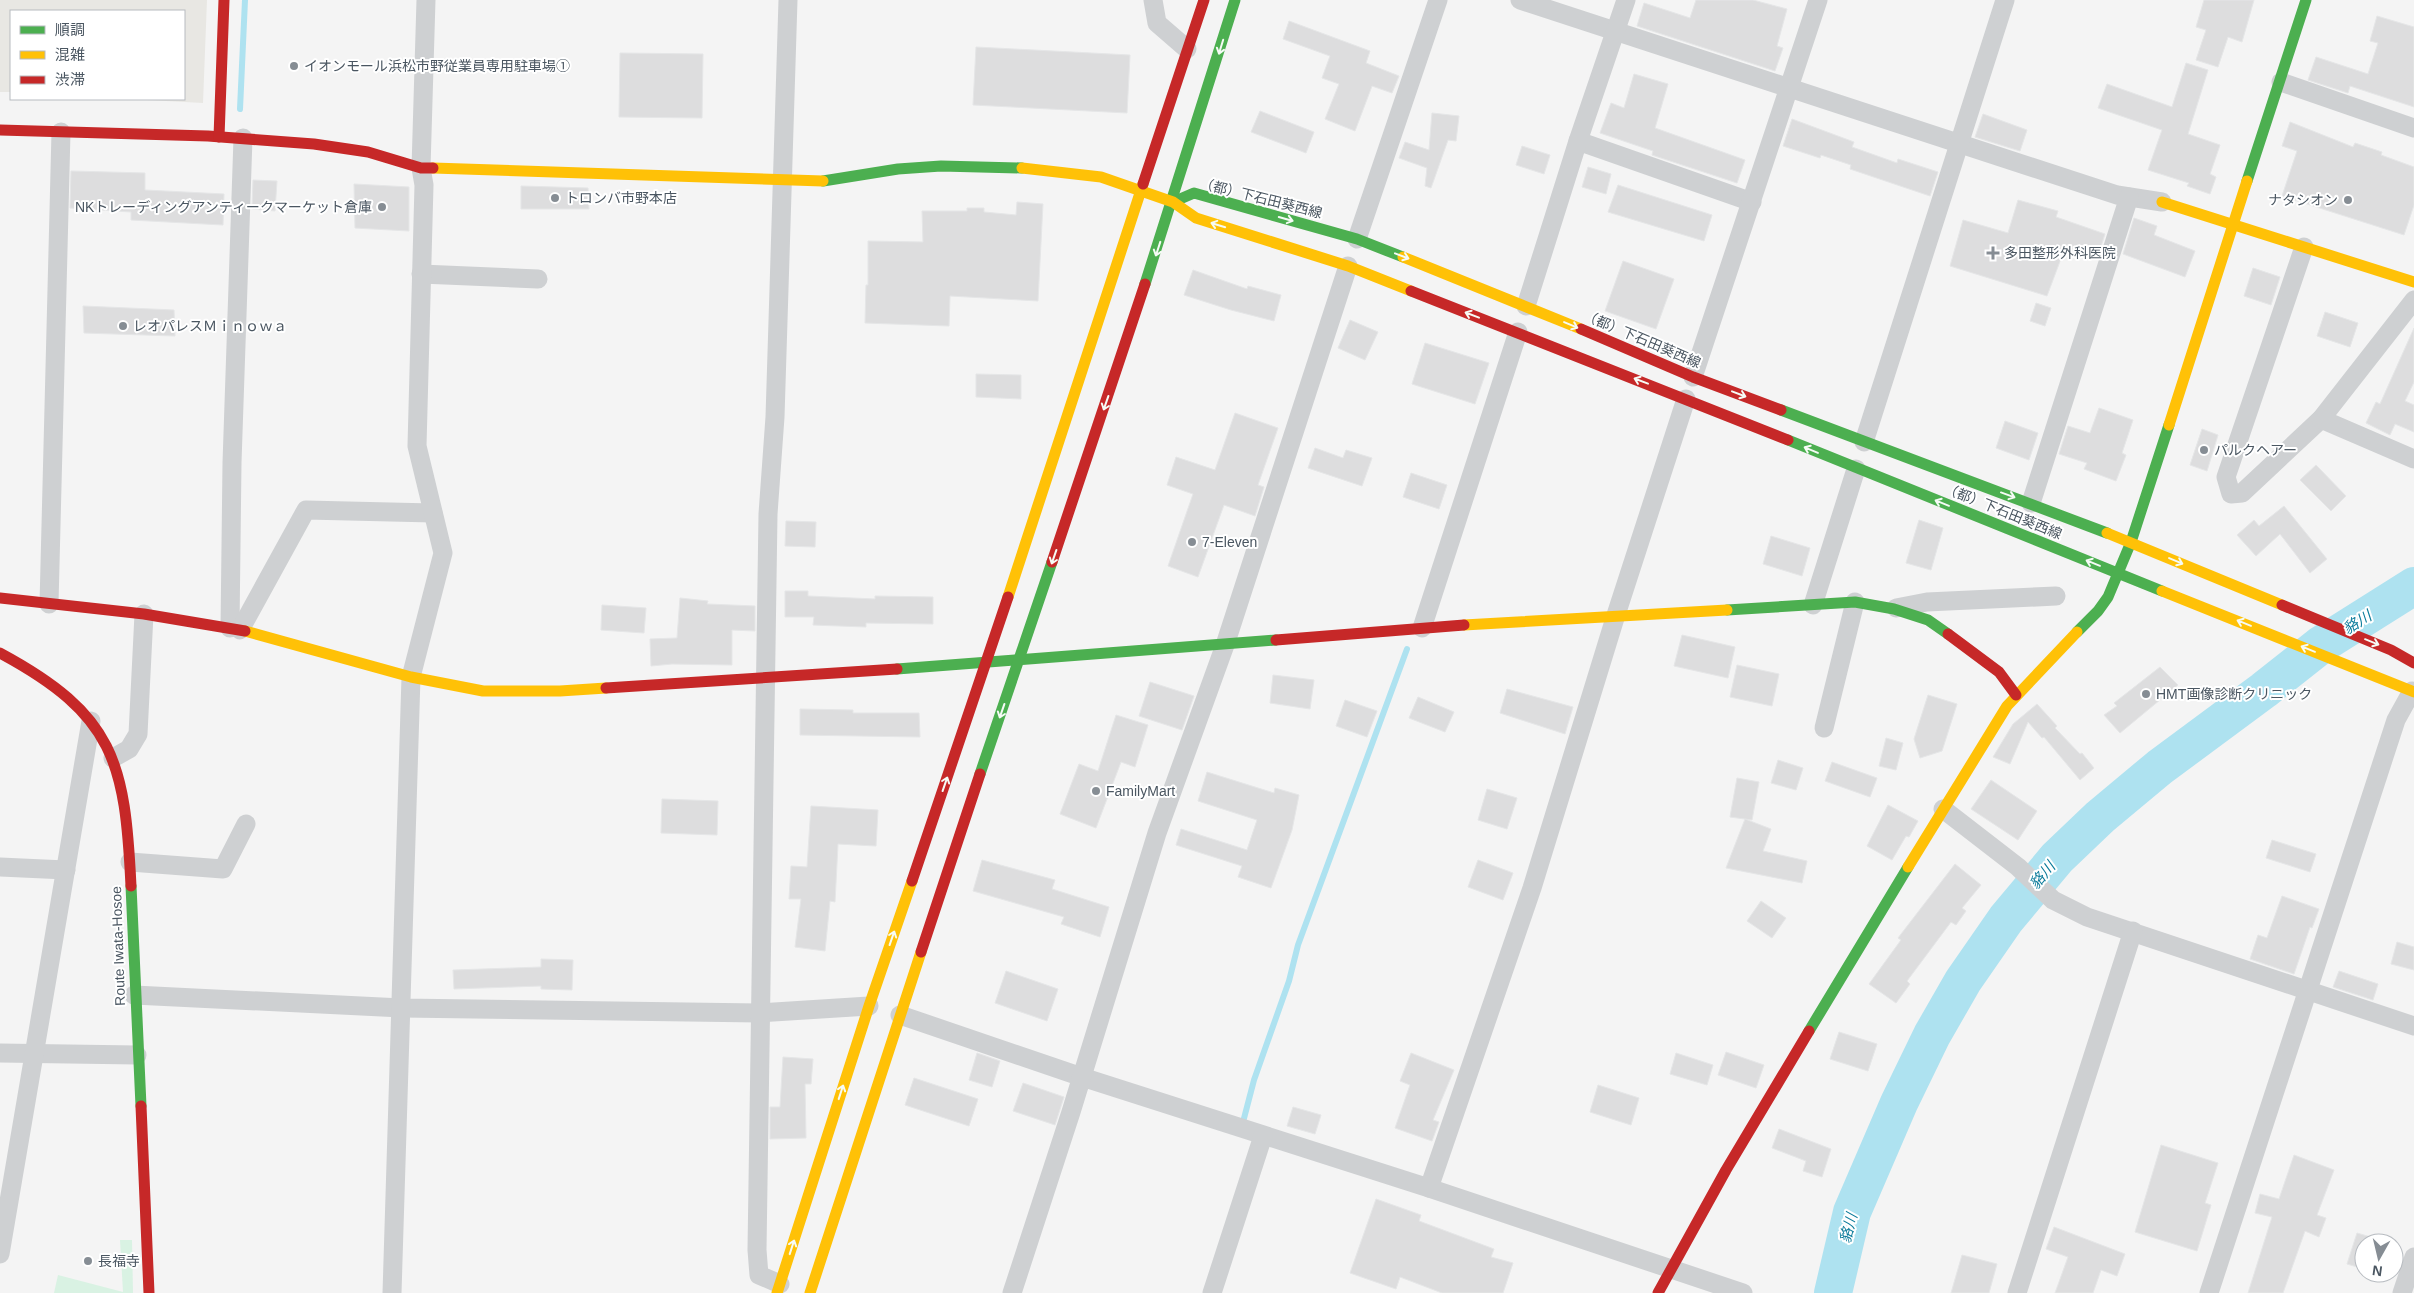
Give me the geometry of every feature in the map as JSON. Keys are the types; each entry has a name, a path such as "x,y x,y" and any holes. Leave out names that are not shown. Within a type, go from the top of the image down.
{"street":[{"path":"219,137 224,0"},
{"path":"392,1293 402,1008 410,677 443,553 417,446 424,185 421,168 426,0"},
{"path":"788,0 775,417 768,514 767,679 759,1013 757,1250 759,1275 778,1288 869,1006 986,663 1204,0"},
{"path":"1153,0 1157,23 1187,49"},
{"path":"810,1293 900,1015 1173,202 1235,0"},
{"path":"1357,239 1438,0"},
{"path":"1520,0 2129,197 2162,202 2233,223 2414,282"},
{"path":"1526,306 1578,141 1626,0"},
{"path":"1693,377 1818,0"},
{"path":"1864,442 1961,144 2005,0"},
{"path":"1658,1293 1726,1170 1943,809 2016,695 2098,611 2108,597 2131,542 2306,0"},
{"path":"2281,82 2414,128"},
{"path":"0,130 243,138 371,151 396,157 421,168 831,181 898,169 941,166 1041,170 1101,177 1173,202"},
{"path":"49,604 61,132"},
{"path":"235,629 232,463 243,138"},
{"path":"1578,141 1752,202"},
{"name":"（都）下石田葵西線","path":"1173,202 1194,193 1357,239 1526,306 1693,377 2131,542 2391,650 2414,663"},
{"path":"2031,503 2129,197"},
{"name":"（都）下石田葵西線","path":"1173,202 1196,218 1348,266 1518,332 2413,691"},
{"path":"2304,247 2226,478 2231,494 2242,493 2321,419 2414,300"},
{"path":"1012,1293 1082,1077 1157,833 1225,645 1348,266"},
{"path":"421,274 538,279"},
{"path":"1422,628 1518,332"},
{"path":"1429,1188 1532,888 1615,618 1686,399"},
{"path":"2321,419 2414,459"},
{"path":"1813,605 1856,469"},
{"path":"235,629 306,510 433,513"},
{"path":"1894,608 1927,602 2056,596"},
{"path":"0,598 144,614 235,629 410,677 483,691 541,691 767,679 1225,645 1422,628 1615,618 1855,602 1894,608 1928,620 1999,672 2016,695"},
{"path":"1824,728 1855,602"},
{"path":"113,758 129,749 138,734 144,614"},
{"name":"Route Iwata-Hosoe","path":"0,653 74,702 91,721 107,744 113,758 125,804 130,862 134,995 149,1293"},
{"path":"2209,1293 2396,720 2413,691"},
{"path":"0,1254 91,721"},
{"path":"1943,809 2018,867 2053,900 2086,917 2414,1026"},
{"path":"130,862 223,869 246,824"},
{"path":"0,867 66,870"},
{"path":"2017,1293 2133,932"},
{"path":"134,995 402,1008 759,1013 869,1006"},
{"path":"900,1015 1082,1077 1429,1188 1743,1293"},
{"path":"0,1053 34,1055 137,1055"},
{"path":"1212,1293 1263,1136"},
{"path":"2402,1293 2414,1257"}],"shaded area":[{"path":"0,0 207,0 203,103 148,100 185,100 185,10 10,10 10,92 0,92"}],"green space":[{"path":"120,1240 132,1240 133,1293 54,1293 58,1275 123,1292"}],"building":[{"path":"1696,0 1753,0 1787,9 1777,46 1783,48 1775,71 1637,26 1644,3 1690,18"},
{"path":"2204,0 2254,0 2242,42 2228,37 2218,67 2196,60 2206,30 2196,27"},
{"path":"2377,16 2414,27 2414,107 2350,86 2348,93 2308,80 2316,57 2368,74 2378,43 2370,41"},
{"path":"1289,21 1370,51 1366,63 1399,76 1392,93 1372,86 1355,131 1325,119 1339,84 1322,78 1330,56 1283,39"},
{"path":"976,47 1130,55 1127,113 973,105"},
{"path":"620,53 703,54 702,118 619,117"},
{"path":"2186,63 2208,70 2188,134 2220,145 2210,174 2216,177 2210,194 2187,186 2189,183 2148,170 2162,130 2098,108 2107,84 2172,107"},
{"path":"1634,74 1668,84 1655,128 1745,160 1737,183 1652,155 1653,151 1600,133 1611,103 1624,108"},
{"path":"1260,111 1314,132 1306,153 1251,132"},
{"path":"1432,113 1459,116 1456,141 1448,140 1431,188 1425,186 1427,168 1399,158 1405,142 1429,150"},
{"path":"1983,114 2027,130 2020,151 1975,137"},
{"path":"1792,119 1854,142 1852,147 1897,163 1898,159 1938,172 1930,196 1850,169 1851,165 1821,155 1820,158 1783,146"},
{"path":"2290,122 2353,147 2355,143 2382,152 2381,155 2414,167 2414,205 2404,235 2282,196 2297,151 2282,146"},
{"path":"1522,146 1550,155 1544,174 1516,165"},
{"path":"1588,167 1611,174 1606,194 1582,187"},
{"path":"71,171 145,173 145,190 224,194 223,225 131,220 131,212 70,208"},
{"path":"253,180 277,181 275,211 252,209"},
{"name":"NKトレーディングアンティークマーケット倉庫","path":"354,184 409,187 409,231 355,228"},
{"path":"1618,185 1712,215 1704,241 1608,212"},
{"name":"トロンバ市野本店","path":"521,186 588,188 589,209 521,209"},
{"path":"2018,200 2058,211 2056,217 2105,234 2097,259 2065,248 2047,296 1950,266 1963,220 2008,233"},
{"path":"1017,202 1043,204 1038,301 950,296 949,326 865,323 866,285 868,285 868,241 923,242 922,211 967,211 967,208 984,208 984,212 1016,215"},
{"path":"2134,218 2157,226 2154,235 2195,251 2185,277 2123,254"},
{"path":"1623,261 1674,279 1656,329 1605,311"},
{"path":"2253,268 2280,277 2271,305 2244,296"},
{"path":"1193,270 1247,289 1248,286 1281,295 1274,321 1184,295"},
{"path":"2036,303 2051,308 2045,326 2030,321"},
{"name":"レオパレスＭｉｎｏｗａ","path":"83,306 174,310 175,336 84,333"},
{"path":"2325,312 2358,323 2350,347 2317,336"},
{"path":"1350,320 1378,332 1365,360 1338,348"},
{"path":"2414,328 2414,382 2405,401 2414,405 2414,432 2395,424 2390,435 2366,423 2376,402 2380,404"},
{"path":"1425,343 1489,363 1475,404 1412,384"},
{"path":"976,374 1021,375 1021,399 976,397"},
{"path":"2099,408 2133,420 2122,453 2126,455 2116,481 2084,469 2087,463 2059,454 2068,426 2090,433"},
{"path":"1235,413 1278,428 1258,485 1264,487 1255,516 1224,505 1198,577 1168,566 1193,494 1167,485 1176,457 1215,470"},
{"path":"2005,421 2038,433 2029,460 1996,448"},
{"name":"パルクヘアー","path":"2202,429 2218,435 2207,471 2190,465"},
{"path":"1315,448 1343,458 1346,450 1372,458 1362,486 1308,468"},
{"path":"2316,465 2346,496 2331,511 2300,480"},
{"path":"1411,473 1447,485 1439,509 1403,497"},
{"path":"2284,506 2327,559 2310,573 2280,534 2256,556 2237,535 2254,520 2259,526"},
{"path":"1919,520 1943,528 1931,570 1906,563"},
{"path":"786,521 816,522 815,547 785,546"},
{"path":"1771,536 1810,548 1802,576 1763,564"},
{"path":"785,591 808,591 808,596 875,599 875,596 933,597 933,624 866,623 866,627 813,625 814,617 785,617"},
{"path":"680,598 708,601 707,604 755,606 755,631 732,630 732,665 672,664 651,666 650,639 677,638"},
{"path":"602,605 646,608 644,633 601,630"},
{"path":"1682,635 1735,647 1728,678 1674,666"},
{"path":"1737,665 1779,674 1772,706 1730,697"},
{"name":"HMT画像診断クリニック","path":"2160,667 2178,685 2120,733 2104,715 2117,706 2114,703"},
{"path":"1273,675 1314,680 1310,709 1270,703"},
{"path":"1150,682 1194,696 1182,730 1139,716"},
{"path":"1507,689 1573,707 1565,734 1500,713"},
{"path":"1928,695 1957,704 1942,751 1920,758 1914,739"},
{"path":"1418,697 1454,712 1445,732 1409,718"},
{"path":"1345,700 1377,711 1367,737 1336,726"},
{"path":"2037,704 2057,726 2055,728 2080,754 2082,753 2094,768 2080,780 2044,737 2042,738 2028,722 2010,764 1993,757 2013,724"},
{"path":"800,709 853,710 853,713 919,713 920,737 800,735"},
{"path":"1116,715 1148,725 1135,767 1121,762 1096,828 1060,814 1079,764 1098,771"},
{"path":"1886,738 1903,743 1896,770 1879,766"},
{"path":"1778,760 1803,768 1796,790 1771,783"},
{"path":"1832,762 1877,778 1870,797 1825,781"},
{"path":"1207,772 1274,793 1275,788 1299,795 1292,830 1271,888 1238,877 1242,866 1176,845 1181,829 1247,850 1257,820 1198,801"},
{"path":"1737,778 1759,782 1752,820 1730,817"},
{"path":"1991,780 2037,811 2018,840 1971,809"},
{"path":"1487,789 1517,798 1507,829 1478,820"},
{"path":"662,799 718,801 717,835 661,833"},
{"path":"1888,805 1918,821 1909,837 1906,836 1892,860 1867,846"},
{"path":"811,806 878,810 876,846 838,844 835,902 830,901 825,951 795,947 801,899 789,899 791,866 807,867"},
{"path":"1745,819 1771,829 1763,851 1807,861 1802,883 1726,868"},
{"path":"2272,840 2316,854 2310,872 2266,858"},
{"path":"982,860 1055,880 1052,889 1109,907 1100,937 1061,924 1064,917 973,891"},
{"path":"1478,860 1513,873 1503,900 1468,887"},
{"path":"1955,864 1981,885 1962,908 1966,911 1956,925 1951,922 1907,981 1910,984 1896,1003 1869,984 1901,940 1898,938"},
{"path":"2282,896 2319,909 2312,928 2310,927 2294,974 2250,959 2258,935 2267,938"},
{"path":"1761,901 1786,918 1772,938 1747,921"},
{"path":"2397,942 2414,947 2414,970 2391,964"},
{"path":"541,959 573,960 572,990 541,989 541,986 454,989 453,970 541,967"},
{"path":"1006,971 1058,989 1047,1021 995,1003"},
{"path":"2339,971 2378,984 2373,1000 2333,987"},
{"path":"1839,1032 1877,1044 1868,1071 1830,1059"},
{"path":"1726,1052 1764,1065 1756,1088 1718,1075"},
{"path":"977,1053 1000,1061 992,1087 969,1080"},
{"path":"1411,1053 1454,1070 1433,1120 1439,1122 1432,1141 1395,1128 1410,1085 1400,1081"},
{"path":"1676,1053 1713,1065 1707,1085 1670,1074"},
{"path":"783,1057 813,1059 811,1084 805,1084 806,1138 770,1139 770,1107 780,1107"},
{"path":"914,1078 978,1099 969,1126 905,1105"},
{"path":"1023,1083 1064,1097 1055,1125 1013,1111"},
{"path":"1598,1085 1639,1098 1631,1125 1590,1112"},
{"path":"1293,1107 1321,1115 1315,1134 1287,1126"},
{"path":"1779,1129 1831,1149 1822,1177 1803,1171 1806,1161 1772,1148"},
{"path":"2161,1145 2218,1163 2205,1203 2211,1205 2197,1251 2135,1232"},
{"path":"2294,1155 2334,1170 2317,1215 2326,1218 2319,1237 2305,1231 2283,1293 2248,1293 2272,1217 2255,1213 2260,1194 2279,1199"},
{"path":"1376,1199 1421,1215 1419,1221 1494,1249 1491,1257 1513,1263 1503,1293 1442,1293 1400,1277 1396,1289 1350,1273"},
{"path":"2054,1227 2125,1254 2117,1276 2101,1270 2093,1293 2055,1293 2068,1257 2046,1249"},
{"path":"2354,1242 2354,1266 2347,1264"},
{"path":"1962,1255 1997,1264 1989,1293 1951,1293"}],"waterway":[{"path":"240,109 245,0"},
{"name":"貉川","path":"1833,1293 1852,1212 1899,1103 1932,1035 1963,981 2006,919 2057,858 2100,817 2160,767 2264,690 2322,644 2414,586"},
{"path":"1242,1126 1254,1080 1289,981 1298,945 1407,649"}],"traffic: fast":[{"path":"1145,284 1235,0"},
{"path":"2247,181 2306,0"},
{"path":"823,181 898,169 941,166 1022,168"},
{"path":"1173,202 1194,193 1357,239 1403,257"},
{"path":"1781,410 2107,533"},
{"path":"2077,632 2098,611 2108,597 2131,542 2169,425"},
{"path":"1788,440 2162,591"},
{"path":"980,774 1052,562"},
{"path":"1727,610 1855,602 1894,609 1928,620 1948,634"},
{"path":"897,669 1276,640"},
{"path":"1809,1031 1908,867"},
{"path":"131,886 141,1106"}],"traffic: slow":[{"path":"433,168 823,181"},
{"path":"1022,168 1101,177 1173,202 1196,218 1348,266 1411,291"},
{"path":"2169,425 2247,181"},
{"path":"1008,597 1143,184"},
{"path":"2162,202 2414,282"},
{"path":"1403,257 1581,329"},
{"path":"2107,533 2282,605"},
{"path":"2162,591 2414,692"},
{"path":"1464,625 1727,610"},
{"path":"245,631 411,677 483,691 560,691 606,688"},
{"path":"1908,867 2007,706 2077,632"},
{"path":"777,1293 869,1006 912,881"},
{"path":"810,1293 921,952"}],"traffic: jam":[{"path":"219,137 224,0"},
{"path":"1143,184 1204,0"},
{"path":"0,130 208,136 314,144 368,152 421,168 433,168"},
{"path":"1052,562 1145,284"},
{"path":"1411,291 1788,440"},
{"path":"1581,329 1693,377 1781,410"},
{"path":"912,881 1008,597"},
{"path":"0,598 144,614 245,631"},
{"path":"2282,605 2391,650 2414,663"},
{"path":"1276,640 1464,625"},
{"path":"1948,634 1999,672 2016,695"},
{"path":"0,653 38,676 68,698 90,721 106,746 117,774 124,806 131,886"},
{"path":"606,688 897,669"},
{"path":"921,952 980,774"},
{"path":"1658,1293 1726,1170 1809,1031"},
{"path":"141,1106 149,1293"}],"place":[{"name":"イオンモール浜松市野従業員専用駐車場①","path":"294,66"},
{"name":"トロンバ市野本店","path":"555,198"},
{"name":"ナタシオン","path":"2348,200"},
{"name":"NKトレーディングアンティークマーケット倉庫","path":"382,207"},
{"name":"多田整形外科医院","path":"1993,253"},
{"name":"レオパレスＭｉｎｏｗａ","path":"123,326"},
{"name":"パルクヘアー","path":"2204,450"},
{"name":"7-Eleven","path":"1192,542"},
{"name":"HMT画像診断クリニック","path":"2146,694"},
{"name":"FamilyMart","path":"1096,791"},
{"name":"長福寺","path":"88,1261"}]}
